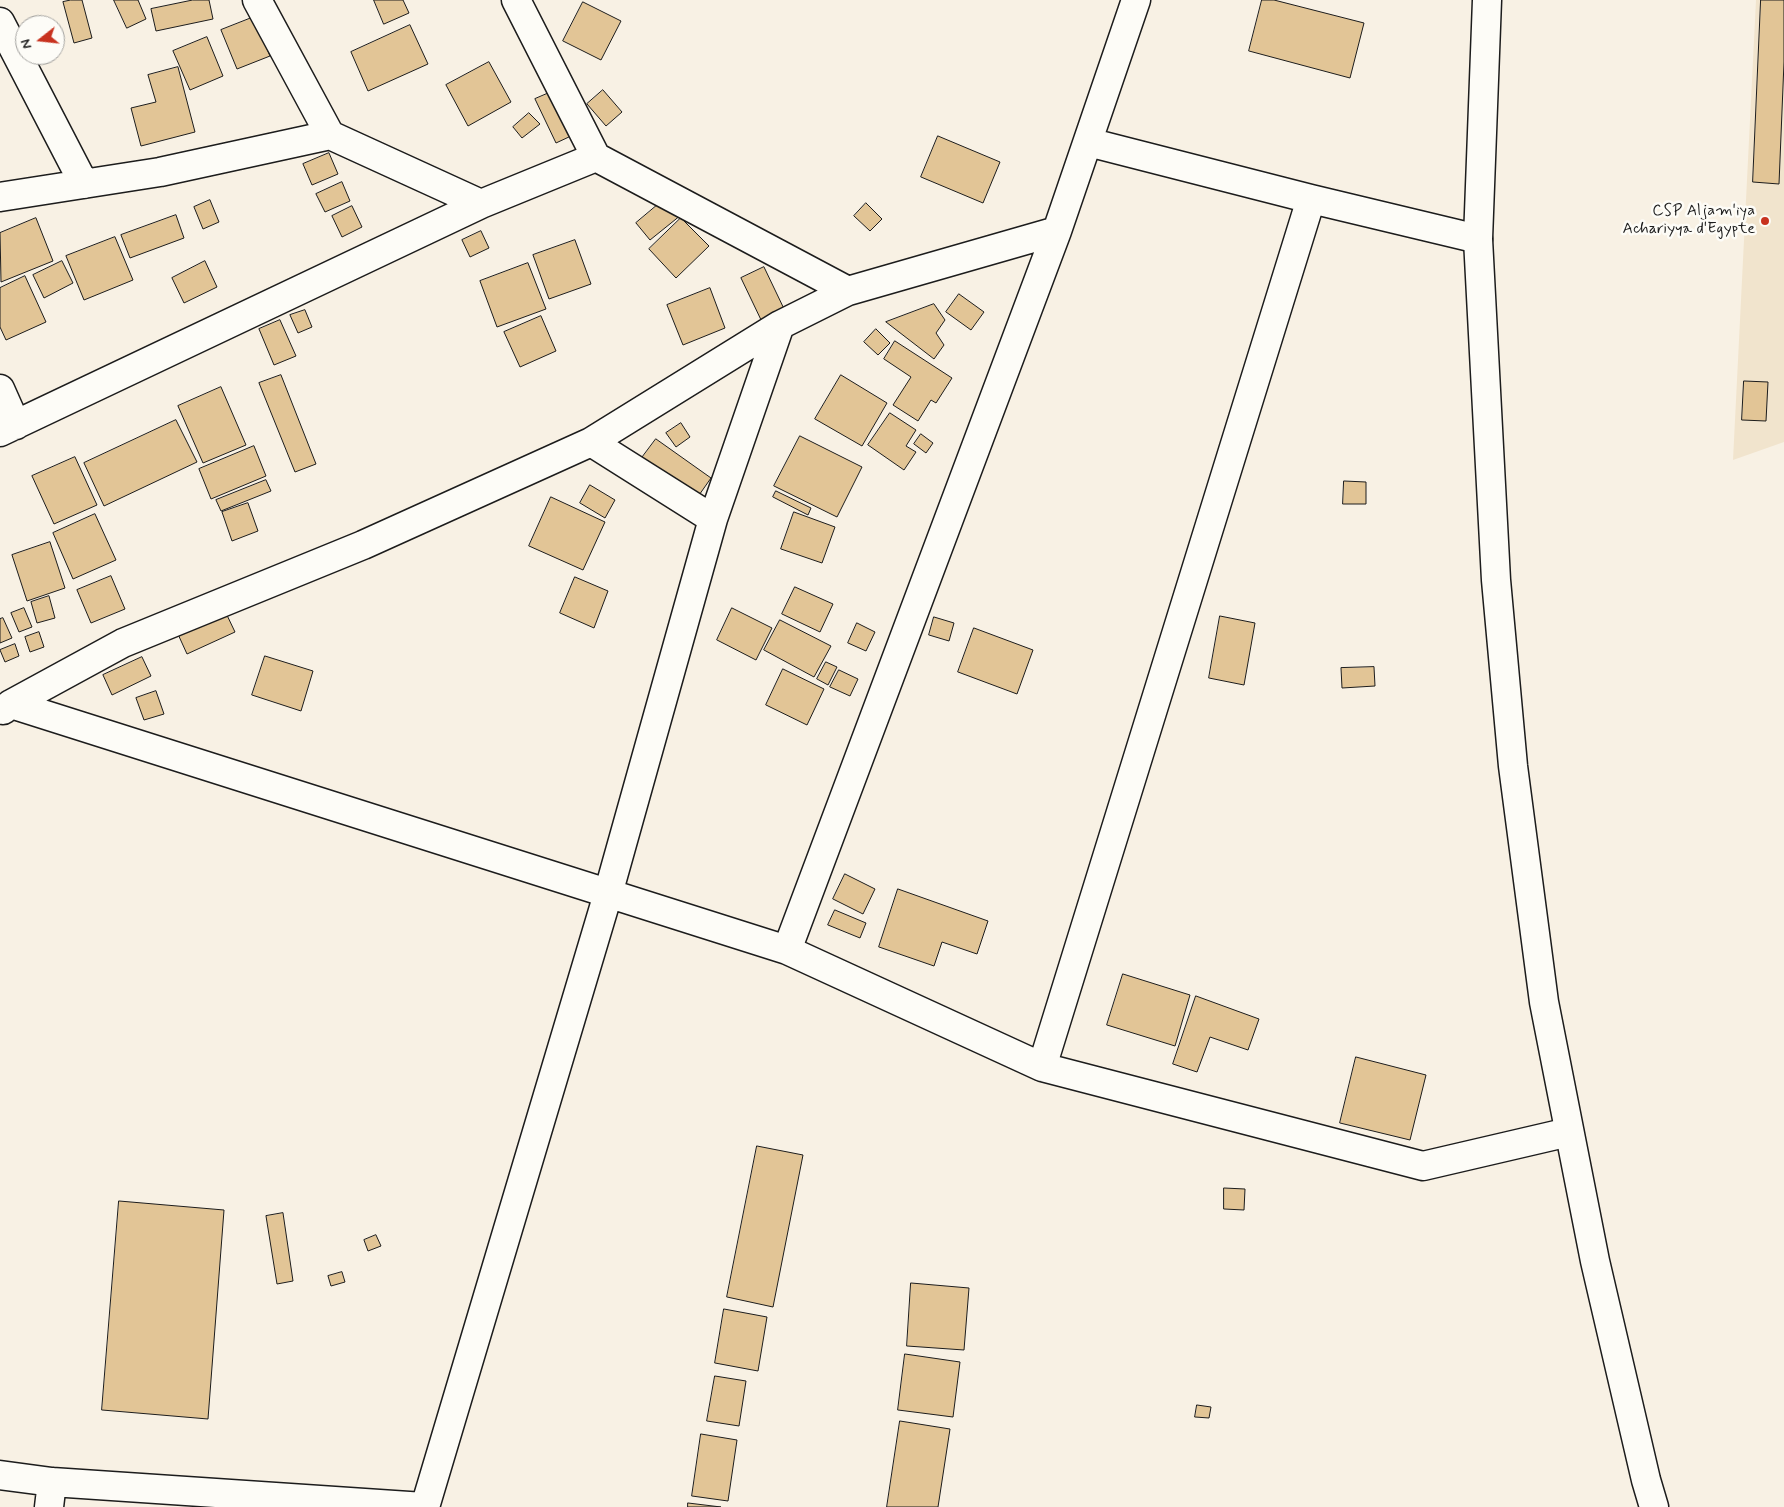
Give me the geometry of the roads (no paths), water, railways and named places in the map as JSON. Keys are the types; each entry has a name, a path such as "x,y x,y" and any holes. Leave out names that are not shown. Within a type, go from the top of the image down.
{"main road":[{"path":"257,0 330,135"},
{"path":"516,0 596,157 848,291"},
{"path":"787,950 1057,231 1136,0"},
{"path":"1487,0 1478,239 1496,580 1513,766 1544,1002 1595,1261 1654,1507"},
{"path":"0,22 84,184"},
{"path":"0,197 160,172 330,135 481,204"},
{"path":"1088,142 1478,239"},
{"path":"0,389 8,428 481,204 596,157"},
{"path":"1042,1067 1311,199"},
{"path":"6,708 123,642 363,545 591,442 780,325 848,291 1057,231"},
{"path":"0,1475 50,1494 425,1507 608,894 713,519 780,325"},
{"path":"591,442 713,519"},
{"path":"6,708 787,950 1042,1067 1423,1166 1569,1132"}],"place":[{"name":"CSP Aljam'iya Achariyya d'Egypte","path":"1765,221"}]}
